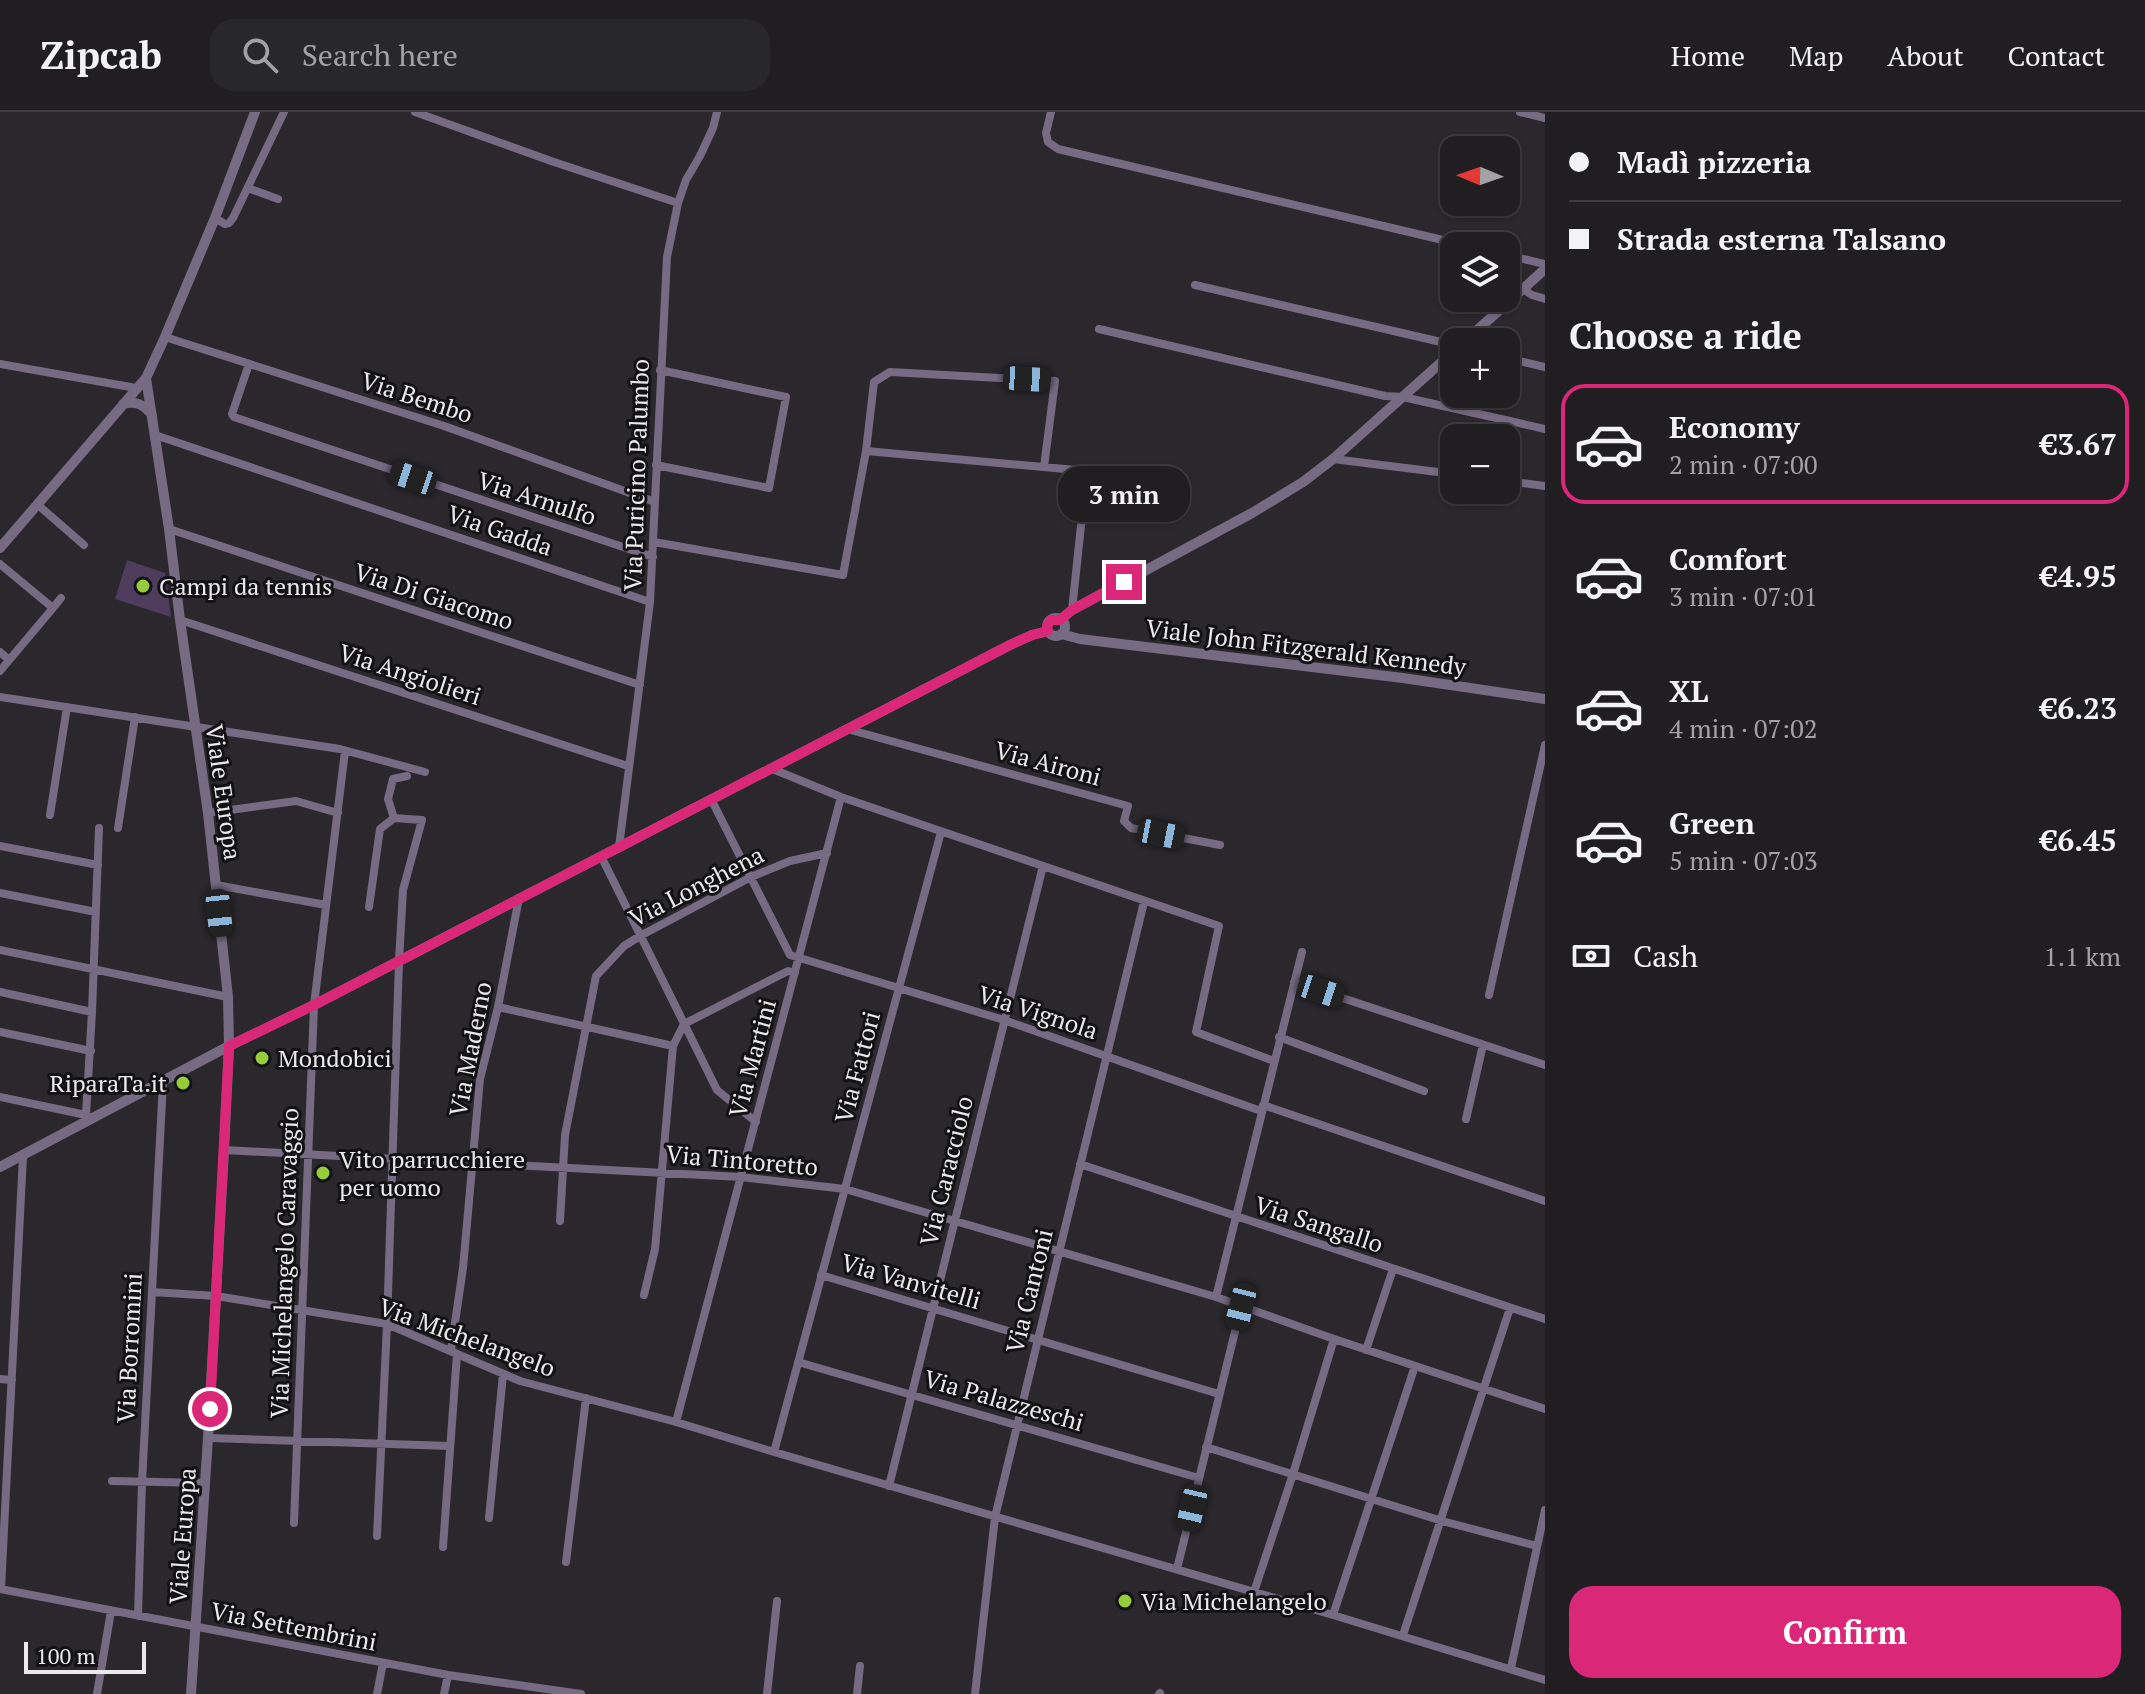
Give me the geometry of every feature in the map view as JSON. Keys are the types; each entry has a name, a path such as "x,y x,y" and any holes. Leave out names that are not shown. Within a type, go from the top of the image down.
{"street":[{"path":"0,548 146,378 215,218 255,112"},
{"path":"215,218 229,223 284,112"},
{"path":"415,112 678,203"},
{"name":"Via Puricino Palumbo","path":"619,847 650,602 667,257 678,203 686,180 713,128 717,112"},
{"path":"1051,112 1046,133 1048,142 1058,149 1440,239"},
{"path":"1520,112 1545,118"},
{"path":"248,188 278,199"},
{"path":"1480,328 1545,266 1520,259"},
{"path":"1195,285 1440,345"},
{"path":"1523,289 1545,299"},
{"path":"1099,329 1385,396 1403,397 1545,429"},
{"name":"Via Bembo","path":"165,337 444,426 655,502"},
{"path":"1060,620 1072,610 1303,482 1333,459 1440,361"},
{"path":"1520,361 1545,367"},
{"path":"0,364 136,388"},
{"name":"Via Arnulfo","path":"249,364 232,414 234,417 653,557"},
{"path":"656,465 769,488 786,397 660,370"},
{"path":"654,542 843,575 866,451 874,382 890,372 1055,381 1044,467"},
{"name":"Viale Europa","path":"146,378 208,813 228,997 224,1150 191,1694"},
{"path":"123,404 140,404 152,416"},
{"name":"Via Gadda","path":"155,435 650,602"},
{"path":"866,451 1076,470 1074,510 1082,516 1072,610"},
{"path":"1333,459 1440,472"},
{"path":"1520,483 1545,486"},
{"path":"38,505 84,545"},
{"name":"Via Di Giacomo","path":"169,529 640,685"},
{"path":"0,564 53,608"},
{"path":"0,671 61,598"},
{"path":"1053,619 1060,620 1065,626 1061,634 1054,636 1048,631 1049,622 1053,619"},
{"name":"Via Angiolieri","path":"180,620 628,766"},
{"path":"0,1167 89,1117 314,1005 1010,645 1048,631"},
{"name":"Viale John Fitzgerald Kennedy","path":"1061,634 1080,639 1403,678 1545,699"},
{"path":"0,652 9,660"},
{"path":"0,697 345,751 425,772"},
{"path":"50,815 67,707"},
{"path":"118,828 135,717"},
{"name":"Via Aironi","path":"846,729 1128,806 1124,821 1131,828 1220,845"},
{"path":"1489,995 1545,745"},
{"name":"Via Michelangelo Caravaggio","path":"294,1523 314,1005 345,751"},
{"path":"770,768 841,797 1219,926 1196,1032 1274,1061"},
{"path":"394,818 388,799 393,779 407,776"},
{"name":"Via Martini","path":"676,1422 841,797"},
{"path":"711,799 790,955 799,959"},
{"path":"208,813 296,801 338,813"},
{"path":"369,907 380,829 394,818 422,820 403,890 377,1536"},
{"path":"89,1117 99,828"},
{"name":"Via Fattori","path":"774,1452 941,832"},
{"path":"0,846 98,865"},
{"name":"Via Longhena","path":"560,1221 565,1135 596,976 624,946 640,936 751,877 790,861 827,853"},
{"path":"601,856 717,1090 756,1122"},
{"name":"Via Caracciolo","path":"889,1486 1043,866"},
{"path":"216,885 326,905"},
{"path":"0,893 96,912"},
{"name":"Via Maderno","path":"443,1547 454,1352 480,1079 498,1007 519,898"},
{"name":"Via Cantoni","path":"975,1694 995,1517 1144,902"},
{"path":"0,950 228,997"},
{"path":"1216,1297 1302,952"},
{"name":"Via Vignola","path":"799,959 1004,1020 1545,1201"},
{"path":"644,1295 655,1249 673,1046 684,1024 788,971 795,973"},
{"path":"1294,982 1545,1065"},
{"path":"0,992 92,1012"},
{"path":"498,1007 673,1046"},
{"path":"0,1032 91,1051"},
{"path":"1279,1037 1424,1091"},
{"path":"1466,1119 1483,1045"},
{"name":"Via Borromini","path":"138,1616 163,1082"},
{"path":"0,1097 89,1117"},
{"name":"Via Tintoretto","path":"224,1150 741,1177 845,1189 1216,1297 1545,1409"},
{"path":"0,1589 23,1156"},
{"name":"Via Sangallo","path":"1080,1164 1545,1319"},
{"path":"1366,1350 1393,1269"},
{"name":"Via Vanvitelli","path":"821,1275 1219,1394"},
{"name":"Via Michelangelo","path":"152,1292 216,1296 387,1324 520,1381 676,1422 1403,1635 1545,1680"},
{"path":"1177,1569 1241,1307"},
{"path":"1403,1635 1510,1308"},
{"path":"1254,1592 1334,1339"},
{"name":"Via Palazzeschi","path":"798,1362 1199,1478"},
{"path":"1333,1615 1415,1366"},
{"path":"489,1518 503,1374"},
{"path":"0,1379 12,1380"},
{"path":"566,1562 586,1398"},
{"path":"208,1438 450,1446"},
{"path":"1206,1447 1442,1521 1537,1546"},
{"path":"112,1481 205,1483"},
{"path":"1511,1668 1545,1510"},
{"name":"Via Settembrini","path":"0,1589 448,1675 581,1694"},
{"path":"767,1694 777,1601"},
{"path":"97,1694 111,1611"},
{"path":"377,1694 383,1663"},
{"path":"857,1694 860,1666"},
{"path":"444,1694 448,1675"}],"shaded area":[{"name":"Campi da tennis","path":"127,560 165,573 171,617 115,599"}],"place":[{"name":"Campi da tennis","path":"143,586"},
{"name":"Mondobici","path":"262,1058"},
{"name":"RiparaTa.it","path":"183,1083"},
{"name":"Vito parrucchiere per uomo","path":"323,1173"},
{"name":"Via Michelangelo","path":"1125,1601"}],"route":[{"path":"210,1409 229,1046 1010,645 1048,631 1051,620 1060,620 1072,610 1124,582"}]}
